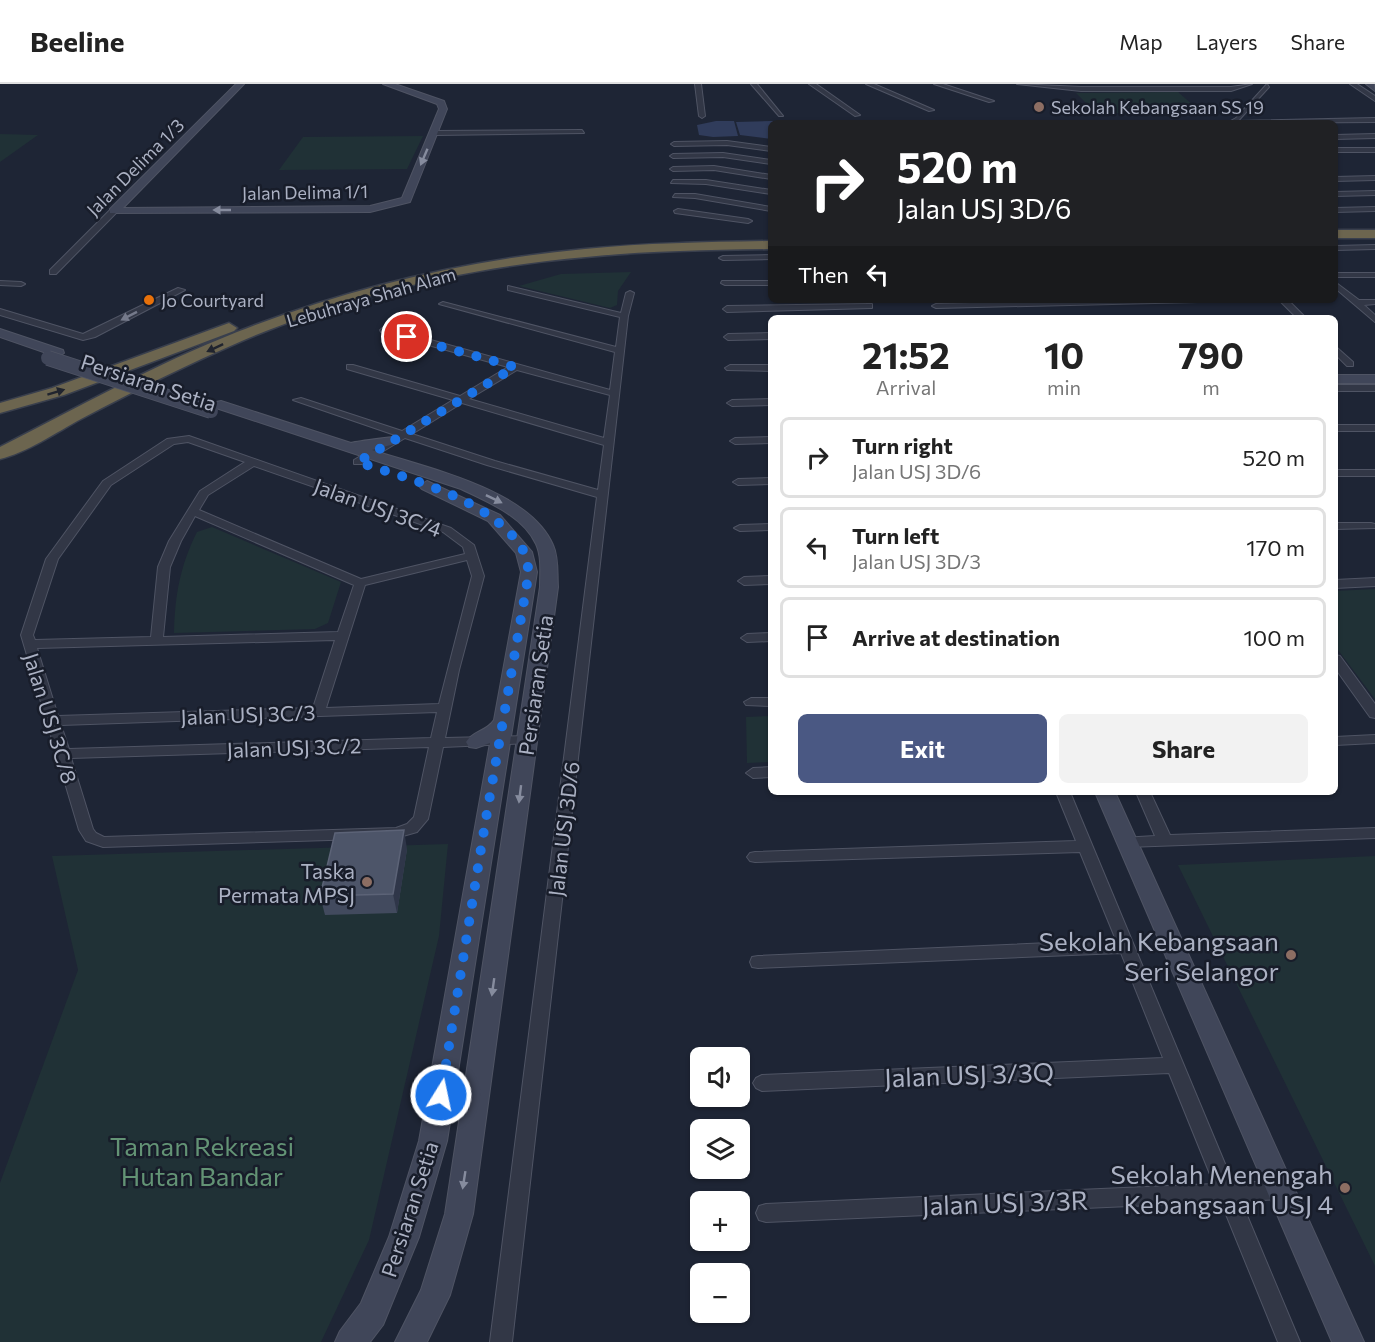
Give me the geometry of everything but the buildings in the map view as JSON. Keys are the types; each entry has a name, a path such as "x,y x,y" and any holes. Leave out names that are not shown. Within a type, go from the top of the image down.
{"highway":[{"path":"1338,228 1375,228"},
{"path":"1338,234 1375,234"},
{"name":"Lebuhraya Shah Alam","path":"0,441 229,328 321,295 392,277 463,263 599,246 768,239"},
{"name":"Lebuhraya Shah Alam","path":"0,454 240,337 309,312 389,288 457,272 543,258 633,249 768,245"},
{"path":"0,408 61,391 186,341 229,328"},
{"path":"0,468 129,390"}],"main road":[{"name":"Jalan Delima 1/1","path":"114,211 379,208 406,200 443,113 441,103 387,84"},
{"path":"1370,84 1375,89"},
{"name":"Jalan Delima 1/3","path":"114,211 238,85"},
{"path":"0,333 53,356"},
{"path":"0,343 53,356"},
{"name":"Persiaran Setia","path":"53,356 339,444 364,458 442,492 494,518 524,552 529,572 433,1141 404,1238 372,1314 351,1342"},
{"path":"1338,379 1375,380"},
{"name":"Persiaran Setia","path":"216,408 326,453 410,467 466,486 500,502 530,523 545,545 550,568 511,865 459,1214 435,1295 411,1342"},
{"path":"339,444 372,446 397,437"},
{"path":"397,437 386,451 410,467"},
{"path":"476,742 497,731 505,718"},
{"path":"476,742 491,748 495,768"},
{"path":"1106,795 1348,1342"}],"street":[{"path":"698,84 702,116"},
{"path":"754,84 781,115"},
{"path":"812,84 857,115"},
{"path":"870,84 931,110"},
{"path":"937,84 992,101"},
{"path":"1020,84 1081,89 1231,89 1248,85 1261,92"},
{"path":"1353,84 1375,99"},
{"path":"1238,119 1268,86"},
{"path":"1238,119 1374,119"},
{"path":"1338,121 1374,119"},
{"path":"435,133 582,132"},
{"path":"1338,135 1375,135"},
{"path":"674,144 728,143 768,149"},
{"path":"1338,148 1375,148"},
{"path":"673,156 723,155 768,162"},
{"path":"673,169 714,168 768,177"},
{"path":"1338,179 1375,178"},
{"path":"673,182 706,182 768,192"},
{"path":"1338,194 1375,193"},
{"path":"675,196 695,196 768,207"},
{"path":"1338,205 1350,210"},
{"path":"678,211 745,224 768,208"},
{"path":"1338,210 1375,209"},
{"name":"Jalan Delima 1/3","path":"53,272 114,211"},
{"path":"1338,248 1375,247"},
{"path":"723,258 768,257"},
{"path":"1338,276 1375,274"},
{"path":"0,283 21,284"},
{"path":"725,283 768,283"},
{"path":"1338,287 1375,320"},
{"path":"511,288 624,316"},
{"path":"0,312 83,337 92,335 181,290"},
{"name":"Jalan USJ 3D/6","path":"501,1342 624,316 630,293"},
{"path":"1356,303 1375,302"},
{"path":"727,309 867,303"},
{"path":"1286,303 1299,315"},
{"path":"442,304 620,351"},
{"path":"384,330 615,394"},
{"path":"728,337 768,336"},
{"path":"1338,352 1350,364"},
{"path":"350,367 609,443"},
{"path":"364,458 515,367"},
{"path":"730,368 768,368"},
{"path":"1338,388 1375,388"},
{"path":"298,400 397,437 603,495"},
{"path":"732,403 768,402"},
{"path":"1338,428 1375,428"},
{"name":"Jalan USJ 3C/4","path":"189,439 447,530 468,545 473,555"},
{"name":"Jalan USJ 3C/8","path":"189,439 171,441 107,483 52,559 27,635 86,830 91,837 103,842 396,833 412,828 421,819 437,743"},
{"path":"735,441 768,440"},
{"path":"157,640 160,596 168,554 204,493 253,462"},
{"path":"1338,474 1375,472"},
{"path":"738,482 768,481"},
{"path":"192,512 360,583 473,555 478,576 437,743"},
{"path":"1338,526 1374,526"},
{"path":"740,528 768,527"},
{"path":"744,580 768,580"},
{"path":"1338,584 1375,582"},
{"path":"318,712 360,583"},
{"path":"29,644 343,636"},
{"path":"747,638 768,637"},
{"path":"1338,663 1375,714"},
{"path":"751,702 768,702"},
{"name":"Jalan USJ 3C/3","path":"52,721 445,708"},
{"path":"1338,741 1375,739"},
{"name":"Jalan USJ 3C/2","path":"62,754 526,740"},
{"path":"753,773 768,772"},
{"path":"1064,795 1289,1342"},
{"path":"1144,795 1165,840"},
{"path":"1127,842 1375,833"},
{"path":"755,857 1085,846"},
{"path":"758,962 1126,946"},
{"name":"Jalan USJ 3/3Q","path":"762,1083 1175,1065"},
{"name":"Jalan USJ 3/3R","path":"766,1213 1281,1190"}],"green space":[{"path":"1178,92 1202,113 1096,113 1076,93"},
{"path":"0,134 38,135 0,162"},
{"path":"423,136 407,169 279,170 303,137"},
{"path":"631,272 618,291 617,305 610,308 519,286 561,274"},
{"path":"212,527 341,582 328,623 315,629 174,633 177,593 186,557 197,532"},
{"path":"1375,589 1375,699 1338,650 1338,591"},
{"path":"768,716 768,762 747,763 746,717"},
{"name":"Taman Rekreasi Hutan Bandar","path":"448,844 439,936 369,1240 321,1342 0,1342 0,1183 78,970 52,856"},
{"name":"Sekolah Kebangsaan Seri Selangor","path":"1375,856 1375,1266 1178,865"}],"water":[{"path":"716,121 734,121 738,136 699,135 697,125"},
{"path":"768,121 768,139 740,135 736,122"}],"place":[{"name":"Sekolah Kebangsaan SS 19","path":"1039,107"},
{"name":"Jo Courtyard","path":"149,300"},
{"name":"Taska Permata MPSJ","path":"367,882"},
{"name":"Sekolah Kebangsaan Seri Selangor","path":"1291,955"},
{"name":"Sekolah Menengah Kebangsaan USJ 4","path":"1345,1188"}],"route":[{"path":"407,337 515,367 358,462 442,492 494,518 512,535 524,552 529,572 441,1095"}]}
